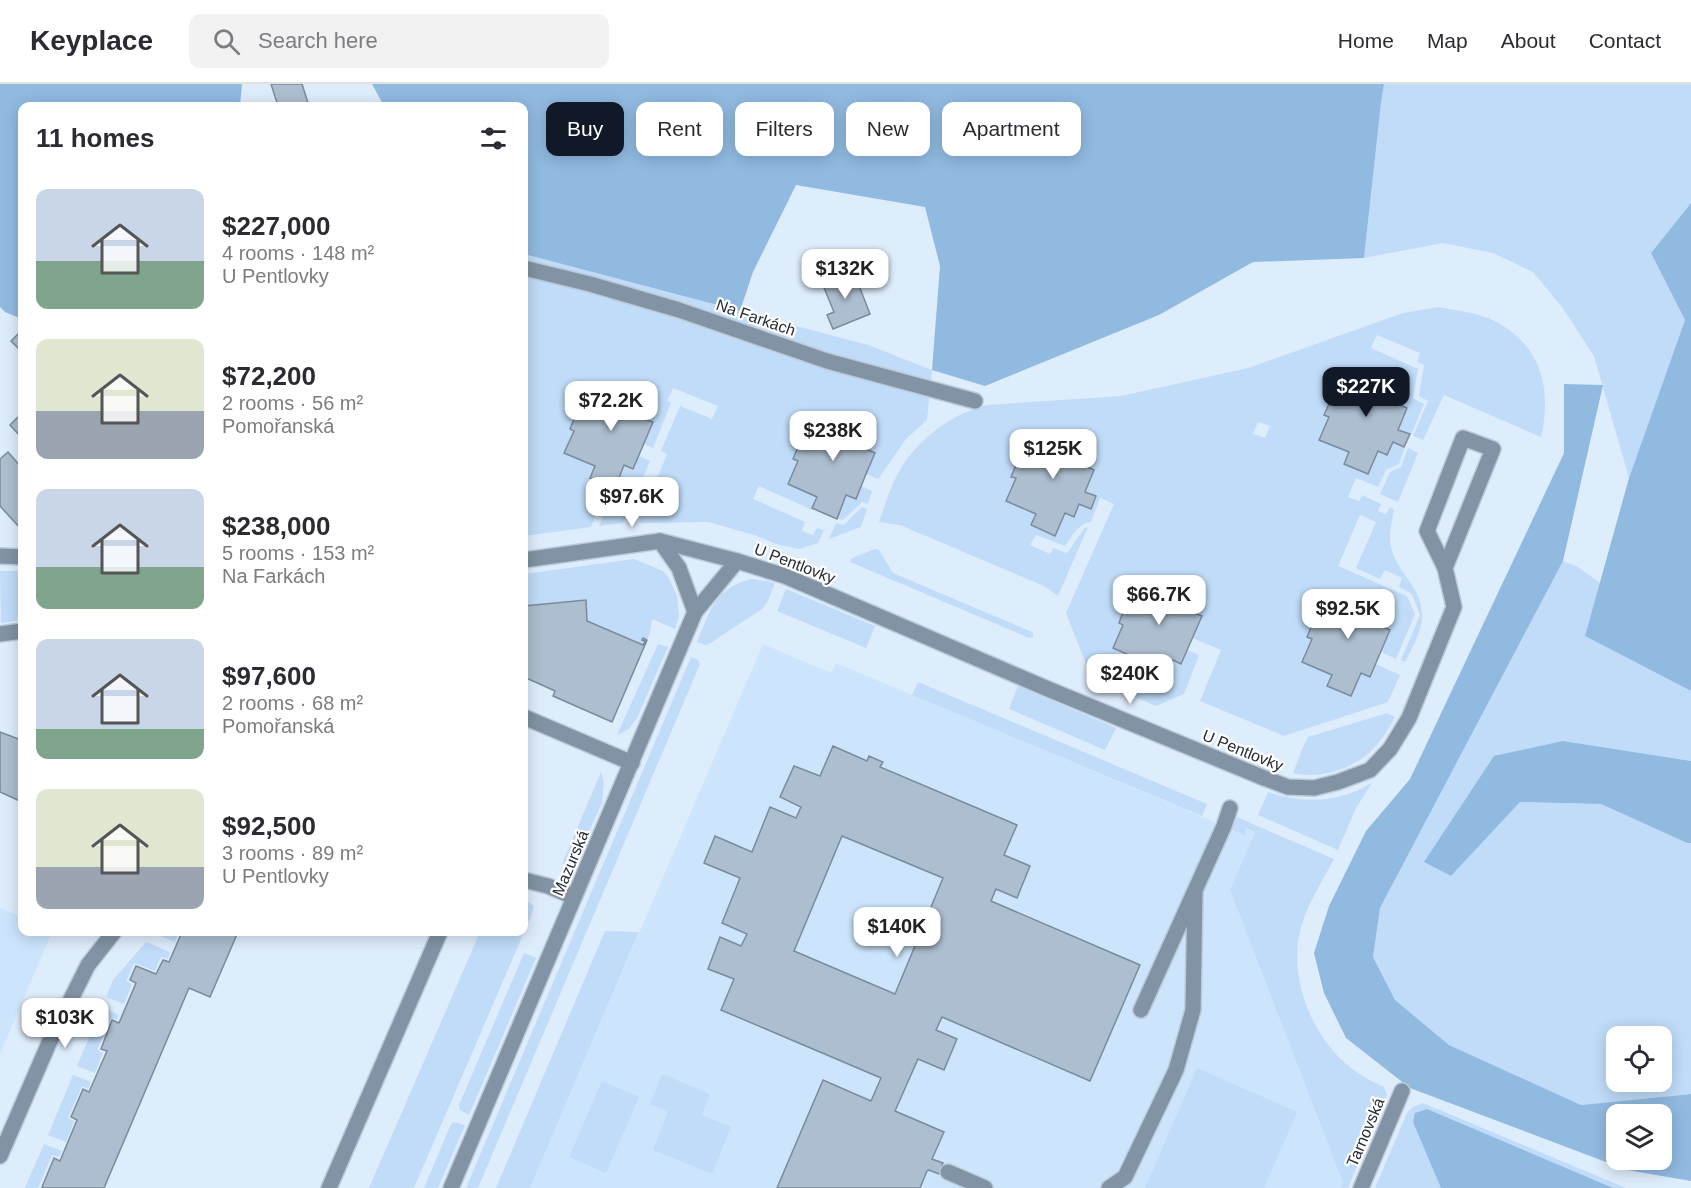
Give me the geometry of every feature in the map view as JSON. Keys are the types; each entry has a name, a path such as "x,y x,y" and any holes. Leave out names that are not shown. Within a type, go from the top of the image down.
{"street":[{"name":"Na Farkách","path":"528,269 680,310 827,361 975,401"},
{"path":"1463,438 1493,449 1445,568 1426,531 1463,438"},
{"path":"528,559 660,541 679,568 696,612"},
{"name":"U Pentlovky","path":"660,541 785,576 1037,685 1264,778 1288,787 1314,788 1370,770 1390,749 1409,718 1454,607 1445,568"},
{"path":"0,556 18,556"},
{"name":"Mazurská","path":"451,1188 696,612 737,561"},
{"path":"0,634 18,632"},
{"path":"528,719 632,763"},
{"path":"1141,1010 1230,808"},
{"path":"528,881 548,886 574,897"},
{"path":"1109,1188 1125,1177 1176,1070 1193,1010 1195,891"},
{"path":"0,1156 49,1043 88,964 111,936"},
{"path":"329,1188 438,936"},
{"name":"Tarnovská","path":"1361,1188 1402,1091"},
{"path":"948,1172 986,1188"}],"shaded area":[{"path":"0,84 242,84 240,102 18,102 18,317 5,312 0,307"},
{"path":"372,84 1384,84 1364,258 1253,262 1159,315 985,386 932,370 940,266 925,207 796,185 753,272 740,311 528,255 528,102 382,102"},
{"path":"1384,84 1691,84 1691,203 1651,253 1685,320 1629,478 1594,356 1562,307 1533,272 1493,253 1443,243 1364,258"},
{"path":"1691,203 1691,691 1585,636 1629,478 1685,320 1651,253"},
{"path":"528,255 868,345 932,370 927,420 906,439 878,479 866,474 875,453 866,449 876,426 852,415 847,427 817,415 808,437 803,436 793,459 798,461 788,484 817,497 812,510 759,486 753,499 805,522 802,531 813,535 817,528 824,530 818,543 799,549 708,522 639,523 667,454 661,451 680,406 712,419 718,406 673,388 667,401 671,403 653,448 644,444 653,422 644,419 654,395 629,385 625,397 595,384 585,407 580,405 570,428 574,431 564,453 595,466 591,478 599,482 592,500 600,504 598,508 592,506 589,513 595,516 591,527 528,535"},
{"path":"1438,307 1482,316 1505,327 1530,352 1538,366 1545,400 1541,437 1444,395 1423,440 1413,436 1428,401 1419,396 1424,365 1417,362 1420,353 1377,335 1371,348 1418,369 1413,398 1424,404 1411,435 1398,430 1407,408 1398,404 1408,381 1384,371 1379,382 1349,370 1339,393 1335,391 1325,414 1329,417 1319,440 1349,452 1344,464 1368,474 1378,451 1387,455 1393,442 1405,447 1399,464 1386,470 1378,487 1356,478 1348,497 1359,501 1362,495 1381,504 1378,511 1386,514 1390,507 1394,510 1390,533 1391,547 1398,564 1418,596 1422,620 1405,662 1401,660 1420,615 1412,594 1399,587 1402,578 1385,570 1380,579 1356,568 1376,522 1360,515 1338,566 1407,596 1415,614 1396,659 1381,652 1390,631 1381,626 1366,593 1361,605 1332,593 1322,615 1307,637 1312,639 1302,662 1332,675 1327,686 1351,696 1361,673 1370,677 1376,664 1400,675 1388,702 1284,736 1200,701 1221,650 1192,638 1192,612 1202,590 1178,580 1173,591 1143,578 1133,601 1128,599 1119,623 1123,625 1113,648 1143,661 1139,672 1162,682 1173,660 1181,663 1187,650 1199,655 1184,694 1156,706 1098,682 1090,674 1066,613 1114,504 1100,498 1091,522 1082,525 1065,546 1036,535 1030,545 1050,554 1053,548 1067,553 1084,529 1088,527 1058,596 1044,586 900,525 879,522 896,476 905,462 931,434 963,413 987,405 1121,396 1248,368 1403,313","holes":["1258,422 1270,426 1265,438 1253,434","1035,432 1065,444 1070,433 1094,443 1085,466 1094,470 1085,492 1096,497 1091,509 1079,504 1074,517 1065,513 1055,536 1031,525 1036,514 1006,501 1016,478 1011,476 1021,453 1025,455"]},
{"path":"1564,384 1603,385 1563,561 1380,908 1373,957 1395,1000 1449,1045 1581,1105 1691,1094 1691,1181 1627,1170 1672,1170 1672,1104 1606,1104 1606,1162 1410,1088 1346,1038 1324,993 1314,953 1329,906 1366,831 1410,779 1564,453"},
{"path":"1408,448 1418,453 1398,502 1380,494 1390,472 1401,467"},
{"path":"639,456 650,461 635,497 615,488 624,465 633,469"},
{"path":"861,486 872,491 868,504 862,502 843,520 837,518 846,495 856,499"},
{"path":"613,493 633,502 623,523 599,526"},
{"path":"862,507 867,509 861,527 829,539 836,523 844,525"},
{"path":"875,549 879,550 893,573 1032,632 1033,637 1029,638 850,562 852,558"},
{"path":"634,559 663,571 669,578 677,596 679,616 675,629 652,619 647,640 642,638 645,641 643,645 587,621 585,600 528,606 528,573"},
{"path":"1563,561 1578,567 1600,583 1585,636 1691,691 1691,761 1563,741 1451,876 1520,802 1601,804 1691,843 1691,1094 1581,1105 1449,1045 1395,1000 1373,957 1380,908"},
{"path":"0,571 18,571 18,621 1,623"},
{"path":"751,579 775,583 762,609 709,644 697,642 715,602 729,588"},
{"path":"786,589 875,626 866,648 777,611"},
{"path":"658,644 668,647 637,718 629,729 617,735"},
{"path":"763,644 831,673 836,663 1243,834 1246,828 1255,832 1230,890 1343,1183 1341,1188 530,1188"},
{"path":"691,657 698,660 700,664 478,1188 466,1188"},
{"path":"918,682 1207,804 1202,816 912,695"},
{"path":"1018,686 1116,728 1105,750 1009,709"},
{"path":"1387,713 1395,717 1377,745 1361,759 1333,772 1313,775 1293,773 1308,737"},
{"path":"1563,741 1691,761 1691,843 1601,804 1520,802 1451,876 1424,862 1494,756"},
{"path":"601,772 604,782 602,803 579,853 562,864"},
{"path":"1372,783 1356,808 1338,850 1258,815 1268,792 1296,799 1316,800 1348,794"},
{"path":"1232,815 1334,859 1303,921 1298,940 1299,978 1304,998 1320,1034 1345,1063 1384,1087 1387,1095 1348,1188 1341,1188 1343,1183 1230,890 1255,832 1246,828 1244,835 1227,827"},
{"path":"528,902 534,906 528,923"},
{"path":"0,908 18,915 18,936 50,936 0,1054"},
{"path":"605,931 639,932 530,1188 496,1188"},
{"path":"160,936 177,936 175,942"},
{"path":"478,936 522,936 414,1188 369,1188"},
{"path":"146,942 170,952 168,959 161,957 155,971 134,963 126,981 132,984 124,1004 106,997 113,980"},
{"path":"524,953 536,958 469,1115 460,1110 459,1105"},
{"path":"102,1007 119,1015 117,1020 111,1018 97,1050 103,1053 95,1073 77,1066"},
{"path":"1197,1068 1297,1112 1264,1188 1145,1188"},
{"path":"662,1074 710,1094 702,1115 731,1127 712,1174 653,1150 668,1112 650,1104"},
{"path":"73,1075 91,1082 88,1089 82,1086 68,1118 74,1121 66,1142 48,1135"},
{"path":"602,1081 639,1097 606,1173 569,1157"},
{"path":"1423,1103 1626,1188 1375,1188 1407,1113 1413,1107"},
{"path":"1427,1109 1613,1188 1441,1188 1413,1122 1415,1113"},
{"path":"454,1122 465,1125 438,1188 424,1188 451,1124"},
{"path":"44,1144 62,1151 59,1157 52,1155 38,1188 25,1188"}],"building":[{"path":"271,84 302,84 308,102 277,102"},
{"path":"853,270 870,314 833,329 827,315 834,312 822,283"},
{"path":"18,334 18,348 11,341"},
{"path":"1349,370 1379,382 1384,371 1408,381 1398,404 1407,408 1398,430 1410,434 1404,447 1393,442 1387,455 1378,451 1368,474 1344,464 1349,452 1319,440 1329,417 1324,415 1335,391 1339,393"},
{"path":"595,384 625,397 629,385 654,396 644,419 653,422 633,469 624,465 615,488 590,478 595,466 564,453 574,431 570,429 580,405 585,407"},
{"path":"818,414 847,427 852,415 876,426 866,449 875,453 856,499 846,495 837,519 812,508 817,497 788,484 798,461 793,459 803,435 808,437"},
{"path":"18,417 18,434 10,425"},
{"path":"1035,432 1065,444 1070,433 1094,443 1085,466 1094,470 1085,492 1096,496 1091,509 1079,504 1074,517 1065,513 1055,536 1031,525 1036,514 1006,501 1016,478 1011,477 1021,453 1025,455"},
{"path":"8,452 18,463 18,526 0,506 0,459"},
{"path":"1143,578 1173,591 1178,579 1202,590 1192,612 1202,616 1181,664 1173,660 1163,682 1139,672 1143,661 1113,648 1123,625 1119,623 1128,599 1133,601"},
{"path":"1332,592 1361,605 1366,593 1391,603 1381,626 1390,630 1370,677 1361,673 1351,696 1327,686 1332,675 1302,662 1312,639 1307,637 1317,613 1322,615"},
{"path":"586,600 587,621 643,645 645,641 642,640 643,638 647,640 612,722 553,696 555,691 528,679 528,606"},
{"path":"0,732 18,739 18,800 0,792"},
{"path":"833,746 867,761 869,756 883,762 880,767 1017,825 1004,855 1030,866 1017,898 996,889 991,901 1140,965 1090,1081 942,1017 936,1030 957,1039 944,1070 918,1059 895,1111 944,1132 932,1159 943,1163 939,1174 927,1171 920,1188 777,1188 823,1080 871,1101 881,1078 721,1010 734,979 708,969 720,937 741,946 747,934 722,923 740,878 704,863 715,836 752,852 770,807 796,818 801,807 780,797 794,766 820,776","holes":["842,836 943,878 895,994 794,951"]},
{"path":"180,936 236,936 210,997 189,988 104,1188 42,1187 54,1158 60,1161 77,1120 71,1117 83,1089 89,1092 107,1051 101,1049 112,1020 119,1023 136,983 130,980 136,966 156,974 163,960 169,962"}]}
